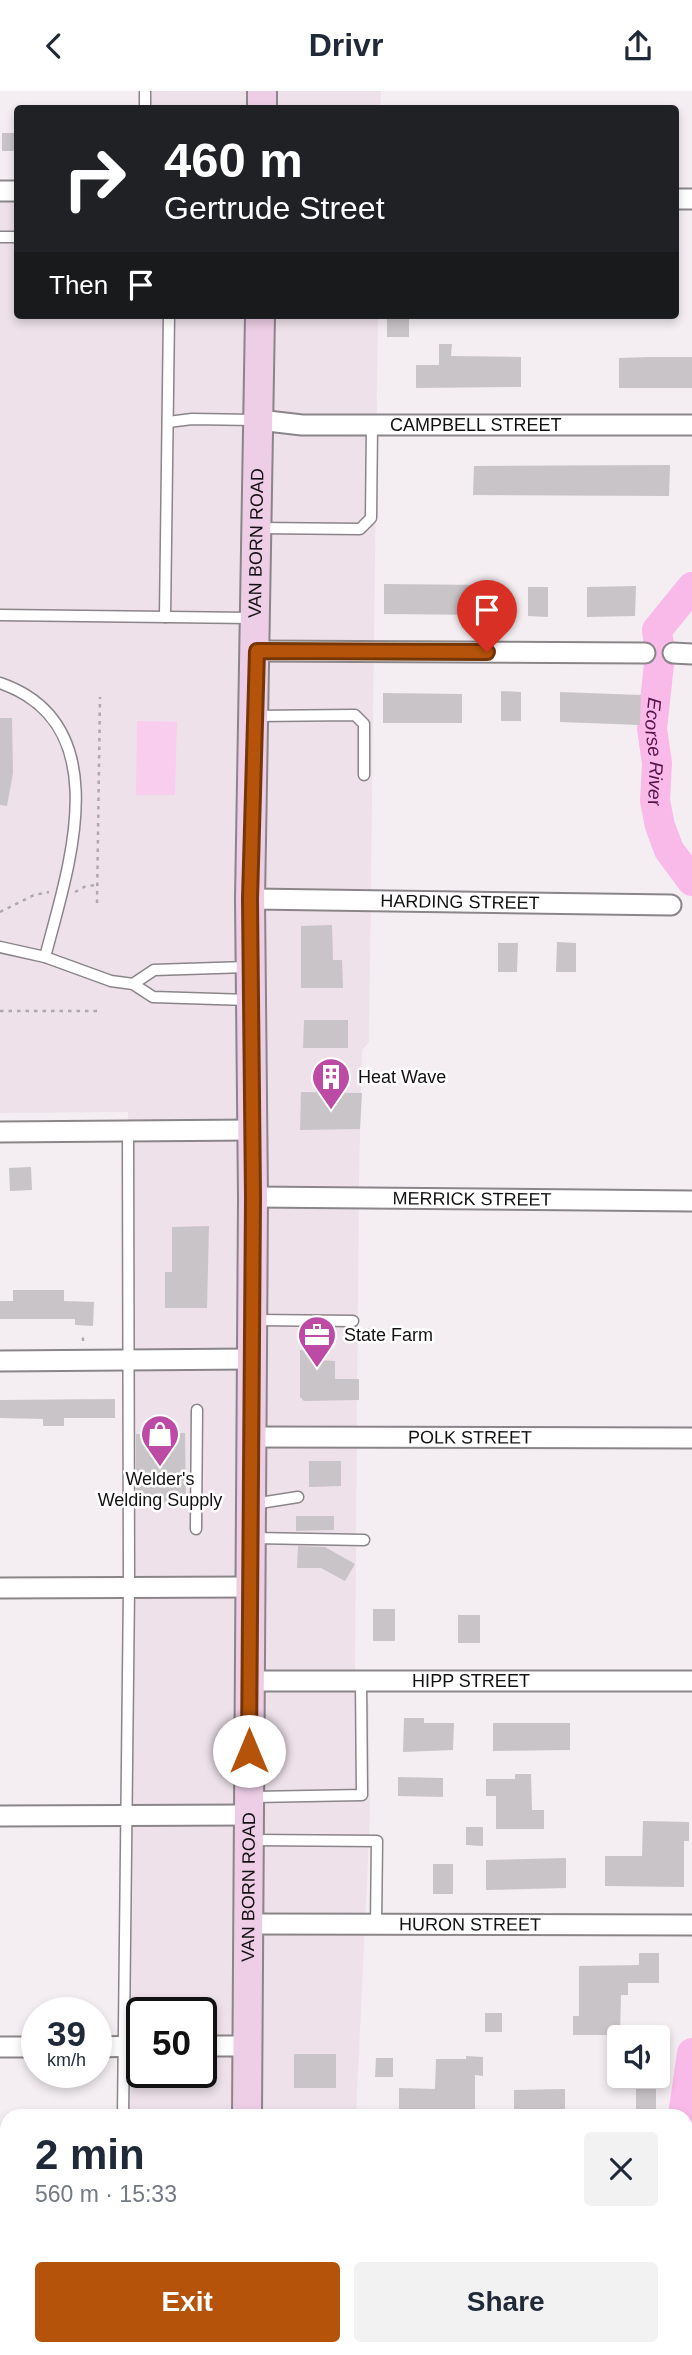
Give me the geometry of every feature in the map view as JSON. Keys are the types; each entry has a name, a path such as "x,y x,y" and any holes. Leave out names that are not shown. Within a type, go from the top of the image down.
{"main road":[{"name":"VAN BORN ROAD","path":"247,2109 253,1197 250,899 257,651 260,319"}],"street":[{"name":"CAMPBELL STREET","path":"259,420 302,425 692,425"},
{"path":"257,651 645,653"},
{"name":"HARDING STREET","path":"250,899 671,905"},
{"path":"0,1132 253,1130"},
{"name":"MERRICK STREET","path":"253,1197 692,1201"},
{"path":"0,1361 251,1359"},
{"name":"POLK STREET","path":"250,1437 692,1438"},
{"path":"0,1588 249,1587"},
{"name":"HIPP STREET","path":"249,1681 692,1681"},
{"path":"0,1816 249,1817"},
{"name":"HURON STREET","path":"248,1924 692,1925"},
{"path":"217,2046 247,2046"},
{"path":"0,2047 21,2047"}],"lane":[{"path":"165,617 169,319"},
{"path":"168,422 192,419 259,420"},
{"path":"258,528 360,529 371,518 372,425"},
{"path":"0,615 257,618"},
{"path":"0,683 24,693 54,720 74,771 74,836 45,957"},
{"path":"255,716 355,715 364,724 364,775"},
{"path":"0,947 45,957 85,973 133,983 153,997 252,1000"},
{"path":"133,983 154,970 251,968"},
{"path":"128,1131 127,1816 132,1997"},
{"path":"251,1319 353,1321"},
{"path":"196,1529 197,1410"},
{"path":"250,1505 298,1497"},
{"path":"250,1537 364,1540"},
{"path":"249,1817 362,1795 361,1680"},
{"path":"249,1817 377,1841 376,1925"},
{"path":"124,2109 127,2088"}],"path":[{"path":"97,903 100,697"},
{"path":"73,892 86,885 98,885"},
{"path":"0,912 34,895 52,892"},
{"path":"0,1011 99,1011"},
{"path":"83,1333 83,1341"}],"shaded area":[{"path":"139,91 381,91 380,105 138,105"},
{"path":"0,189 14,189 14,319 378,319 369,1042 362,1050 359,1177 355,1671 369,1705 370,1817 356,2109 123,2109 128,1112 0,1113"},
{"path":"137,721 177,722 175,795 136,795"}],"building":[{"path":"2,133 14,133 14,151 2,151"},
{"path":"387,319 409,319 409,337 387,337"},
{"path":"439,344 452,344 451,356 521,357 521,387 416,388 416,365 439,365"},
{"path":"692,357 692,388 619,388 619,358"},
{"path":"670,465 669,496 473,495 474,466"},
{"path":"384,584 488,585 487,615 384,614"},
{"path":"636,586 635,616 587,617 587,587"},
{"path":"528,587 548,587 548,617 528,616"},
{"path":"501,691 521,692 521,721 501,721"},
{"path":"560,692 641,695 640,725 560,722"},
{"path":"383,693 462,694 462,723 383,723"},
{"path":"0,718 12,718 13,773 7,806 0,805"},
{"path":"332,925 333,960 342,960 343,988 301,988 301,926"},
{"path":"557,942 576,943 576,972 556,972"},
{"path":"498,943 518,943 517,972 498,972"},
{"path":"304,1020 348,1020 348,1048 303,1048"},
{"name":"Heat Wave","path":"301,1092 362,1093 360,1129 300,1130"},
{"path":"31,1167 32,1190 10,1191 9,1168"},
{"path":"209,1226 207,1308 165,1308 165,1272 172,1272 172,1227"},
{"path":"13,1290 64,1290 64,1301 94,1302 93,1326 75,1325 75,1319 0,1319 0,1301 13,1301"},
{"path":"300,1350 318,1351 318,1360 335,1361 335,1379 359,1379 359,1400 304,1401 300,1397"},
{"path":"115,1399 115,1418 64,1418 64,1426 43,1426 43,1419 0,1418 0,1400"},
{"name":"Welder's Welding Supply","path":"185,1433 186,1502 136,1503 136,1434"},
{"path":"309,1461 341,1461 341,1486 309,1487"},
{"path":"296,1516 334,1516 334,1530 296,1531"},
{"path":"298,1546 325,1547 355,1564 345,1581 321,1568 297,1568"},
{"path":"373,1609 395,1609 395,1641 373,1641"},
{"path":"458,1615 480,1615 480,1643 458,1643"},
{"path":"404,1718 424,1718 424,1723 454,1723 453,1750 403,1752"},
{"path":"493,1723 570,1723 570,1750 493,1751"},
{"path":"515,1774 531,1774 532,1810 544,1810 544,1829 496,1829 496,1796 486,1796 486,1779 515,1779"},
{"path":"398,1777 443,1778 443,1797 398,1796"},
{"path":"643,1821 689,1822 689,1841 684,1841 684,1887 605,1886 605,1856 642,1856"},
{"path":"466,1827 483,1827 483,1846 466,1845"},
{"path":"566,1858 566,1888 486,1890 486,1860"},
{"path":"433,1864 453,1864 453,1894 433,1894"},
{"path":"639,1953 659,1953 659,1983 628,1983 628,1995 621,1995 620,2025 607,2025 607,2035 573,2035 573,2016 579,2016 579,1966 639,1965"},
{"path":"485,2013 502,2013 502,2032 485,2032"},
{"path":"294,2054 336,2054 336,2088 294,2088"},
{"path":"466,2056 483,2057 483,2076 475,2075 475,2109 399,2109 399,2088 435,2089 436,2059 466,2059"},
{"path":"376,2058 393,2058 393,2077 375,2077"},
{"path":"565,2089 565,2109 514,2109 514,2090"},
{"path":"636,2089 656,2089 656,2109 636,2109"}],"waterway":[{"name":"Ecorse River","path":"692,587 657,630 660,655 652,729 657,763 655,801 660,826 669,850 692,881"},
{"name":"Ecorse River","path":"684,2109 692,2053"}],"place":[{"name":"Heat Wave","path":"331,1111"},
{"name":"State Farm","path":"317,1369"},
{"name":"Welder's Welding Supply","path":"160,1468"}],"route":[{"path":"249,1751 253,1197 250,899 257,651 487,652"}]}
